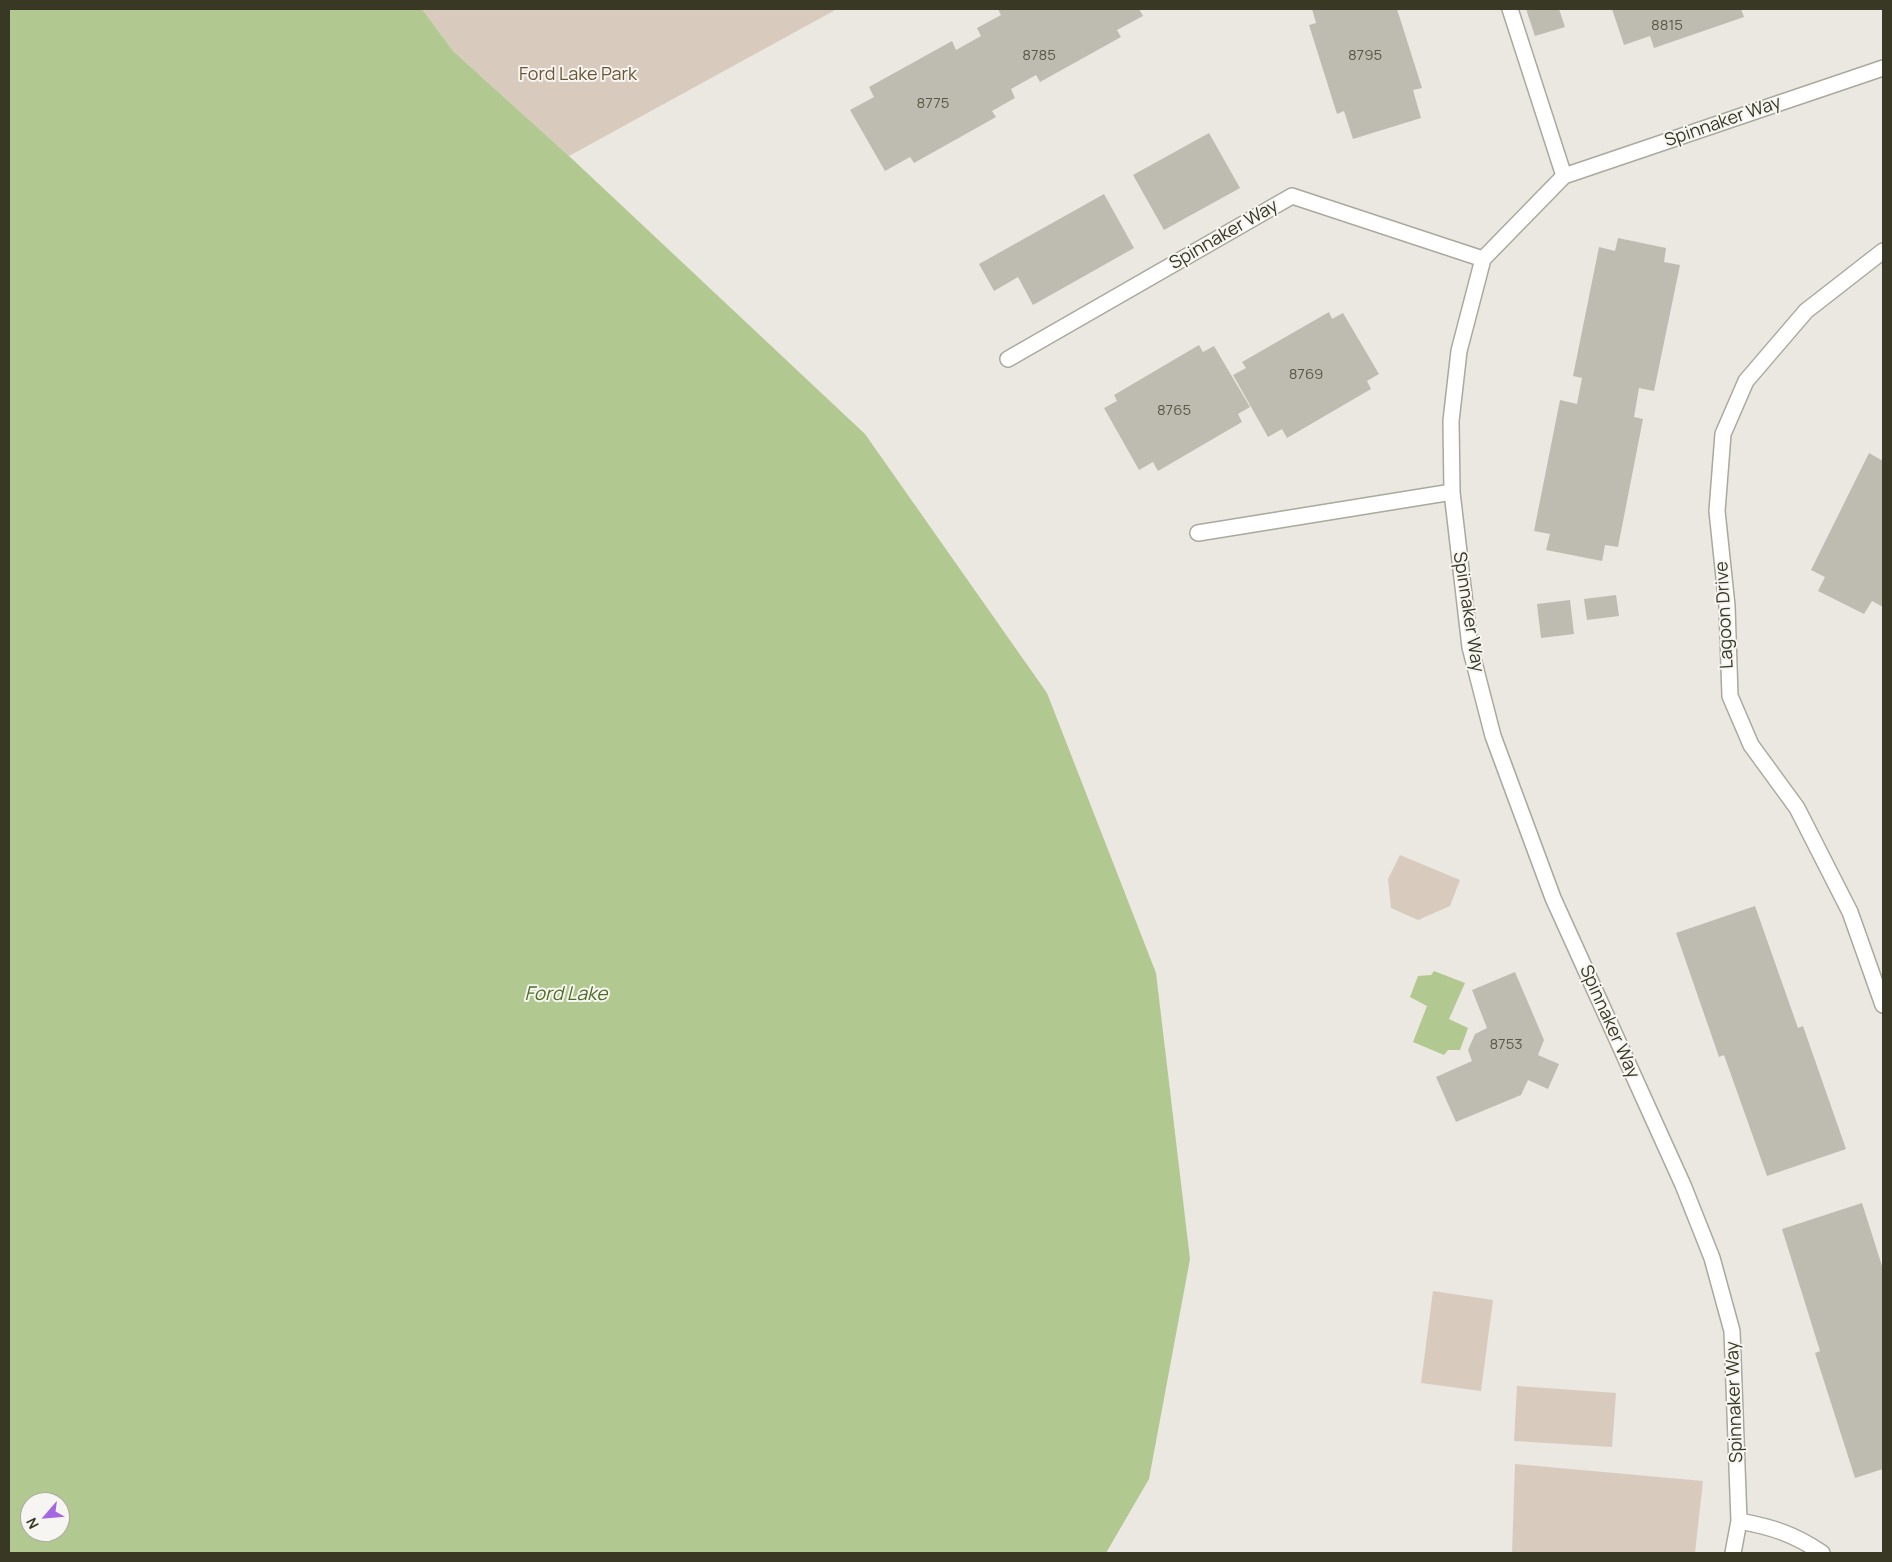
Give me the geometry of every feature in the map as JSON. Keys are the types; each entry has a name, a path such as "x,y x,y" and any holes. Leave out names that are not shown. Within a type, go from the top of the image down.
{"street":[{"path":"1510,9 1564,176"},
{"name":"Spinnaker Way","path":"1733,1553 1739,1521 1732,1331 1712,1258 1683,1185 1553,898 1493,736 1470,647 1452,492 1450,421 1459,351 1483,258 1564,176 1883,68"},
{"name":"Spinnaker Way","path":"1008,359 1292,196 1483,258"},
{"name":"Lagoon Drive","path":"1883,251 1806,311 1746,381 1723,434 1717,511 1727,606 1730,696 1751,745 1797,808 1877,966 1883,1006"},
{"path":"1198,533 1452,492"},
{"path":"1739,1521 1770,1526 1800,1538 1822,1553"}],"green space":[{"name":"Ford Lake Park","path":"422,9 837,9 569,156 453,51"},
{"path":"1400,855 1460,880 1450,906 1418,920 1391,908 1388,879"},
{"path":"1433,1291 1493,1300 1481,1391 1421,1383"},
{"path":"1517,1386 1616,1393 1612,1447 1514,1441"},
{"path":"1515,1464 1703,1481 1695,1553 1512,1553"}],"water":[{"name":"Ford Lake","path":"9,9 422,9 453,51 569,156 865,434 1047,693 1156,973 1190,1259 1149,1479 1106,1553 9,1553"},
{"path":"1434,971 1465,983 1449,1019 1468,1028 1460,1050 1448,1050 1444,1055 1413,1042 1427,1006 1410,997 1418,976 1431,975"}],"building":[{"path":"998,9 1139,9 1143,16 1117,30 1121,37 1040,82 1036,75 1011,89 1015,98 992,111 996,117 914,163 910,157 885,171 850,110 874,97 869,87 952,41 956,50 981,36 977,28 1001,15"},
{"path":"1312,9 1397,9 1422,88 1413,90 1421,118 1353,139 1344,111 1337,114 1309,25 1316,23"},
{"path":"1526,9 1559,9 1565,27 1535,36"},
{"path":"1612,9 1741,9 1744,17 1654,48 1650,36 1624,45"},
{"path":"1209,133 1240,188 1164,230 1133,175"},
{"path":"1104,194 1134,248 1033,305 1018,277 994,291 979,264"},
{"path":"1618,238 1666,248 1664,262 1680,265 1654,391 1639,388 1634,417 1643,419 1618,547 1605,545 1602,561 1546,550 1550,534 1534,531 1560,400 1577,404 1582,378 1573,376 1599,247 1615,251"},
{"path":"1329,312 1332,319 1343,313 1379,374 1367,381 1371,389 1287,438 1282,429 1268,437 1233,375 1246,368 1242,362"},
{"path":"1199,345 1203,352 1214,346 1250,407 1238,414 1242,422 1158,471 1153,462 1139,470 1104,408 1117,401 1114,395"},
{"path":"1869,453 1883,461 1883,607 1872,601 1864,614 1818,591 1825,577 1811,570"},
{"path":"1616,595 1619,616 1587,620 1584,599"},
{"path":"1570,600 1574,634 1541,638 1537,604"},
{"path":"1755,906 1798,1028 1803,1026 1846,1149 1767,1176 1724,1055 1719,1057 1676,933"},
{"path":"1515,972 1544,1040 1538,1055 1559,1064 1548,1089 1528,1080 1521,1095 1456,1122 1436,1077 1472,1061 1468,1050 1475,1034 1487,1028 1472,990"},
{"path":"1862,1203 1883,1269 1883,1469 1855,1478 1815,1353 1820,1351 1782,1229"}]}
